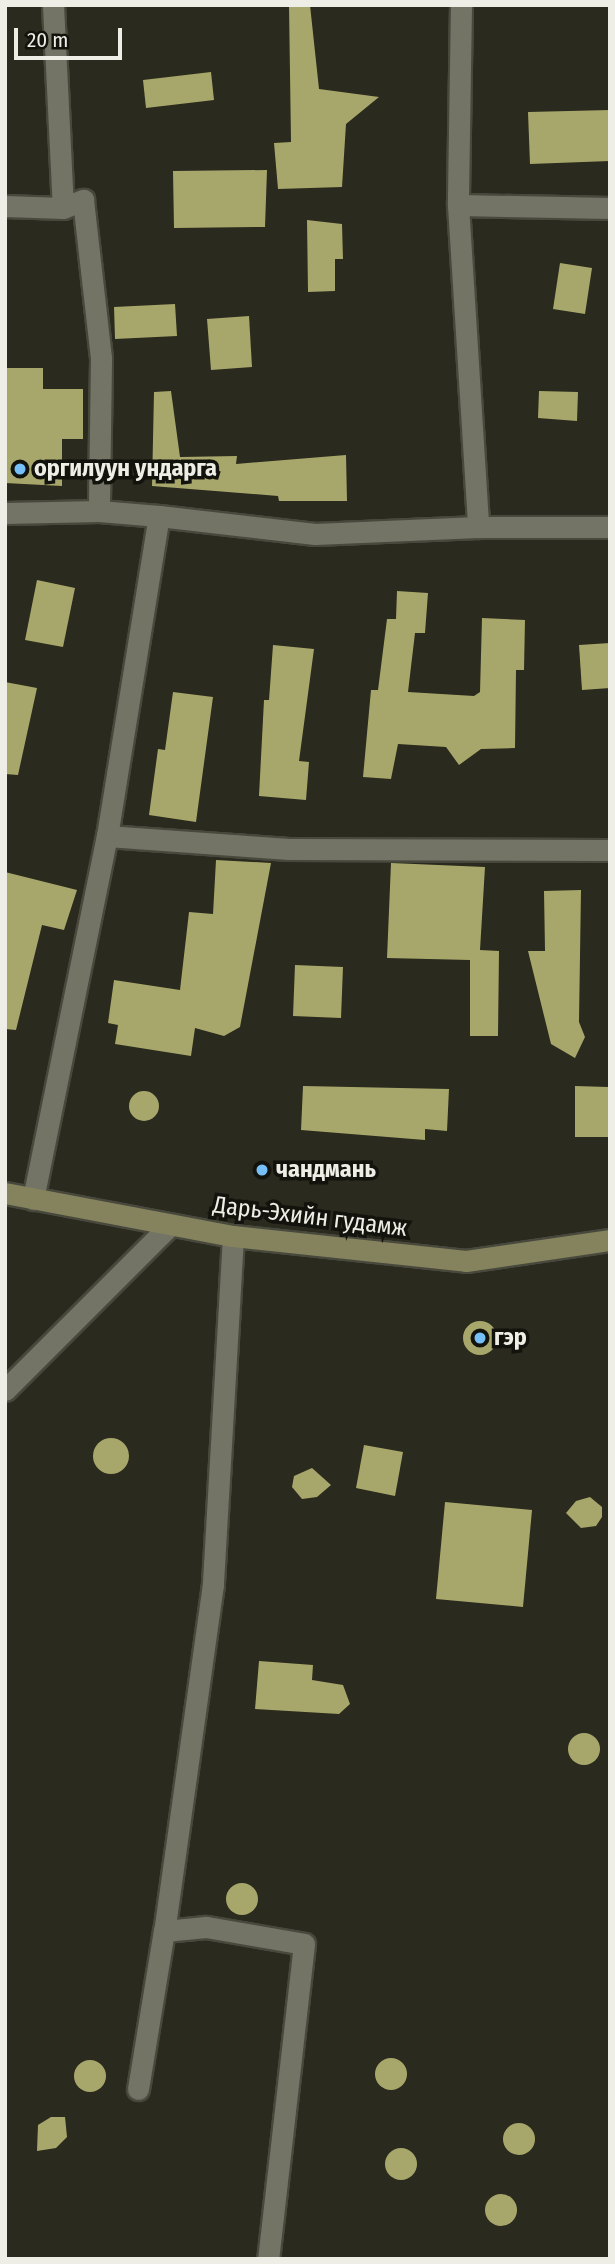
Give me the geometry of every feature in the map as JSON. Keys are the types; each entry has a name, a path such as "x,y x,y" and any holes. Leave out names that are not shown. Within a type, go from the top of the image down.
{"main road":[{"name":"Дарь-Эхийн гудамж","path":"5,1193 233,1236 466,1261 610,1240"}],"street":[{"path":"53,5 63,208"},
{"path":"461,5 458,205 478,527"},
{"path":"5,206 63,208 83,200 101,359 99,511"},
{"path":"458,205 610,208"},
{"path":"5,513 99,511 315,534 478,527 610,527"},
{"path":"33,1199 107,836 159,516"},
{"path":"107,836 289,849 610,850"},
{"path":"5,1390 169,1226"},
{"path":"138,2089 164,1931 212,1584 233,1236"},
{"path":"164,1931 206,1927 304,1944 268,2259"}],"building":[{"path":"289,5 310,5 319,89 379,97 346,124 342,187 278,189 274,143 291,142"},
{"path":"211,72 214,100 146,108 143,80"},
{"path":"610,110 610,161 530,164 528,112"},
{"path":"267,170 265,227 174,228 173,171"},
{"path":"307,220 342,224 343,259 335,259 335,291 308,292"},
{"path":"560,263 592,268 585,314 553,309"},
{"path":"175,304 177,336 115,339 114,307"},
{"path":"249,316 252,367 211,370 207,319"},
{"path":"5,368 43,368 43,389 83,389 83,439 62,439 62,486 5,483"},
{"path":"171,391 180,457 237,456 236,464 346,455 347,501 279,501 278,496 152,486 154,392"},
{"path":"539,391 578,392 577,421 538,418"},
{"path":"37,580 75,588 63,647 25,640"},
{"path":"397,591 428,593 425,633 415,633 408,692 474,696 480,692 482,618 525,620 524,670 516,670 515,748 481,749 459,765 446,747 398,744 391,779 363,777 371,690 378,690 387,619 396,619"},
{"path":"610,643 610,688 582,690 579,645"},
{"path":"273,645 314,649 299,761 309,762 306,800 259,796 264,700 269,700"},
{"path":"5,682 37,688 18,775 5,774"},
{"path":"173,692 213,697 196,822 149,815 158,749 165,750"},
{"path":"216,860 271,863 240,1027 224,1036 195,1028 191,1056 115,1044 118,1025 108,1023 114,980 180,990 189,912 213,914"},
{"path":"391,863 485,867 480,950 499,951 498,1036 470,1036 470,960 387,958"},
{"path":"5,872 77,890 64,930 42,925 16,1030 5,1029"},
{"path":"581,890 579,1022 585,1037 575,1058 551,1044 528,951 545,951 544,891"},
{"path":"295,965 343,967 341,1018 293,1016"},
{"path":"303,1086 449,1089 447,1131 425,1129 425,1140 301,1130"},
{"path":"575,1086 608,1087 608,1137 575,1137"},
{"path":"144,1091 155,1095 159,1106 155,1117 144,1121 133,1117 129,1106 133,1095"},
{"name":"гэр","path":"480,1321 492,1326 497,1338 492,1350 480,1355 468,1350 463,1338 468,1326"},
{"path":"111,1438 124,1443 129,1456 124,1469 111,1474 98,1469 93,1456 98,1443"},
{"path":"364,1445 403,1452 395,1496 356,1488"},
{"path":"312,1468 331,1485 317,1497 302,1499 292,1487 294,1476"},
{"path":"590,1497 602,1507 602,1517 596,1526 581,1528 566,1513 576,1501"},
{"path":"445,1502 532,1510 523,1607 436,1599"},
{"path":"259,1661 313,1665 312,1680 343,1685 350,1704 339,1714 255,1709"},
{"path":"584,1733 595,1738 600,1749 595,1760 584,1765 573,1760 568,1749 573,1738"},
{"path":"242,1883 253,1888 258,1899 253,1910 242,1915 231,1910 226,1899 231,1888"},
{"path":"391,2058 402,2063 407,2074 402,2085 391,2090 380,2085 375,2074 380,2063"},
{"path":"90,2060 101,2065 106,2076 101,2087 90,2092 79,2087 74,2076 79,2065"},
{"path":"51,2117 65,2117 67,2137 56,2148 37,2151 38,2125"},
{"path":"519,2123 531,2127 535,2139 531,2151 519,2155 507,2151 503,2139 507,2127"},
{"path":"401,2148 412,2153 417,2164 412,2175 401,2180 390,2175 385,2164 390,2153"},
{"path":"501,2194 512,2199 517,2210 512,2221 501,2226 490,2221 485,2210 490,2199"}],"place":[{"name":"оргилуун ундарга","path":"20,469"},
{"name":"чандмань","path":"262,1170"},
{"name":"гэр","path":"480,1338"}]}
